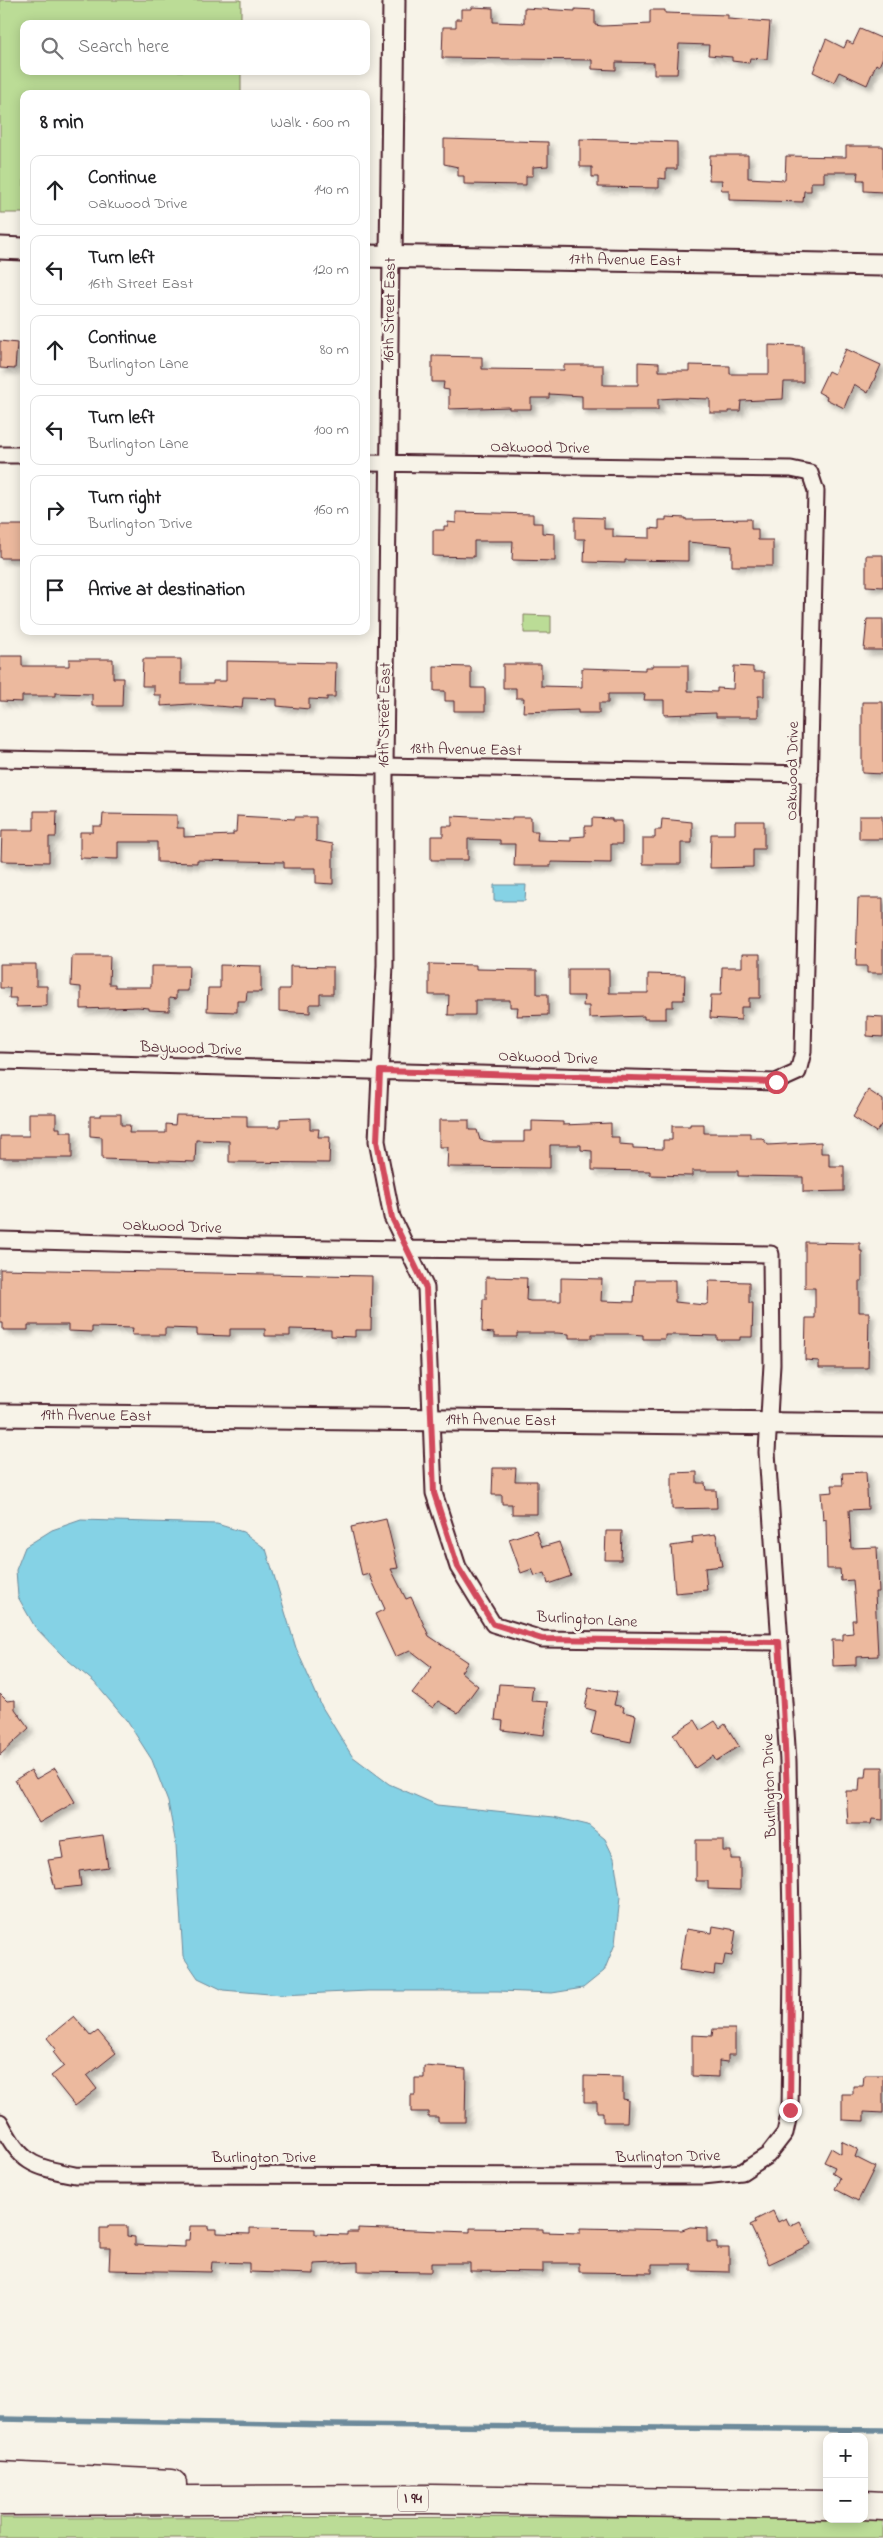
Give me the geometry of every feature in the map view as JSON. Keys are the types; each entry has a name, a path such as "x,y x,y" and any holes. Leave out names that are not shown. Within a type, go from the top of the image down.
{"highway":[{"path":"0,2476 70,2478 430,2499"},
{"name":"I 94","path":"0,2501 430,2499 823,2505"},
{"path":"868,2505 883,2506"}],"street":[{"name":"16th Street East","path":"394,0 384,766 385,965 377,1141 392,1218 426,1288 432,1420"},
{"path":"0,248 20,249"},
{"name":"17th Avenue East","path":"370,256 883,265"},
{"path":"0,455 20,455"},
{"path":"370,463 388,464"},
{"name":"Oakwood Drive","path":"380,1071 776,1082 798,1072 803,1052 816,491 810,473 791,469 388,464"},
{"name":"18th Avenue East","path":"0,759 810,774"},
{"name":"Baywood Drive","path":"0,1061 380,1071"},
{"name":"Oakwood Drive","path":"0,1240 407,1249 772,1254 772,1364 769,1425"},
{"name":"19th Avenue East","path":"0,1414 883,1425"},
{"name":"Burlington Lane","path":"432,1420 434,1493 458,1567 493,1624 542,1639 779,1642"},
{"name":"Burlington Drive","path":"0,2122 13,2147 38,2168 75,2175 703,2176 742,2172 768,2155 785,2133 790,2110 792,1970 788,1761 767,1452 769,1425"}],"green space":[{"path":"0,0 241,0 241,20 20,20 20,75 241,75 241,90 20,90 20,213 0,213"},
{"path":"524,615 551,616 551,633 524,633"},
{"path":"728,2517 823,2518 823,2523 868,2523 868,2518 883,2518 883,2538 0,2538 0,2518"}],"water":[{"path":"494,885 526,885 525,901 494,901"},
{"path":"81,1520 217,1524 243,1532 266,1549 296,1648 322,1707 352,1756 389,1784 437,1805 554,1817 588,1825 605,1839 614,1858 620,1897 615,1944 604,1971 583,1988 552,1993 368,1991 281,1995 223,1990 198,1978 183,1956 176,1845 168,1802 152,1760 127,1721 94,1682 63,1656 35,1627 18,1597 16,1570 25,1547 52,1530"}],"building":[{"path":"472,7 493,8 493,22 524,23 524,8 575,11 575,9 595,10 595,25 602,26 650,24 650,10 665,10 665,13 728,15 728,19 770,22 767,59 750,58 749,63 732,61 732,57 708,55 709,45 679,44 677,74 654,74 654,63 616,62 616,70 592,69 592,60 442,58 443,27 456,27 456,19 461,19 461,9 472,9"},
{"path":"860,29 883,39 883,57 879,66 876,64 867,85 839,72 834,82 813,72 826,39 844,48 847,41 853,44"},
{"path":"444,139 548,142 548,166 533,167 533,176 526,176 526,185 464,184 464,176 458,176 458,167 444,164"},
{"path":"580,139 677,142 677,169 666,169 666,179 659,178 659,188 598,187 598,177 592,177 592,167 580,167"},
{"path":"846,146 883,146 883,192 864,191 864,180 857,180 858,172 824,172 824,182 811,182 811,191 804,191 803,202 729,200 729,190 721,190 722,180 709,180 710,155 748,155 748,178 785,180 786,156 846,157"},
{"path":"0,341 17,343 15,369 0,368"},
{"path":"769,345 803,346 803,382 784,382 783,399 741,401 740,411 729,411 729,413 710,413 710,399 676,398 658,399 658,410 582,410 582,396 549,394 549,398 531,398 531,409 509,409 509,407 449,409 449,390 443,389 444,382 432,382 432,356 482,357 482,369 564,370 564,365 603,365 603,385 638,385 638,362 659,363 659,371 689,371 689,365 730,366 730,374 769,374"},
{"path":"846,349 881,365 868,393 854,384 844,408 826,399 827,397 818,392 828,371 834,374"},
{"path":"456,512 533,514 533,523 542,523 542,533 555,534 555,561 512,560 513,541 474,541 474,557 433,556 433,530 444,530 444,526 448,526 448,522 456,523"},
{"path":"575,517 604,518 604,529 613,529 613,537 650,538 650,528 659,529 659,520 666,520 666,517 686,518 686,520 751,519 751,529 758,529 758,540 773,540 773,566 732,566 732,546 688,542 688,561 625,560 625,563 584,562 585,539 575,539"},
{"path":"0,525 20,525 20,558 0,558"},
{"path":"866,555 883,555 883,587 866,586"},
{"path":"867,619 883,619 883,650 864,650"},
{"path":"0,656 22,656 22,666 69,666 69,659 113,659 113,678 123,678 122,706 92,706 92,694 55,693 55,696 22,696 22,702 0,701"},
{"path":"143,659 181,659 181,684 213,684 213,681 226,681 226,661 336,663 335,697 327,697 327,700 309,699 309,709 277,706 277,699 243,698 242,708 191,704 161,706 161,695 154,695 154,686 142,686"},
{"path":"503,664 541,664 541,686 582,687 582,668 645,670 645,667 652,667 652,665 688,665 688,691 717,692 717,688 733,689 734,666 753,667 753,672 764,672 764,696 758,696 758,717 716,717 716,713 664,715 664,700 644,700 645,694 608,694 608,703 599,703 599,713 578,713 578,710 523,712 524,698 516,698 516,688 503,688"},
{"path":"434,666 471,667 471,688 485,688 485,711 454,711 454,701 445,701 445,691 434,691"},
{"path":"862,702 883,702 883,774 862,773"},
{"path":"34,811 57,811 56,837 49,837 49,862 1,861 2,830 34,830"},
{"path":"103,814 177,815 177,828 184,828 184,837 233,835 233,832 236,832 237,816 295,819 295,817 316,817 316,841 333,844 333,884 316,883 316,868 284,868 284,862 197,860 197,863 157,862 157,842 118,842 118,859 80,858 80,832 93,832 93,826 102,826"},
{"path":"452,816 512,819 512,817 531,817 531,831 538,831 537,840 571,841 571,837 585,836 585,826 592,826 592,818 612,819 612,821 622,821 622,844 611,844 611,863 551,862 551,866 514,866 515,844 500,844 500,840 468,839 468,860 431,860 431,836 443,836 443,826 452,826"},
{"path":"859,816 882,816 883,839 859,839"},
{"path":"662,819 692,822 692,843 681,843 681,864 643,864 643,838 655,838 655,830 661,830"},
{"path":"735,821 764,821 764,849 753,849 753,867 710,868 711,834 735,834"},
{"path":"858,898 883,898 883,973 867,973 867,966 856,966"},
{"path":"742,954 760,954 760,998 749,998 749,1007 741,1007 741,1020 710,1018 711,995 721,995 722,967 742,967"},
{"path":"72,956 110,956 109,984 115,984 115,987 151,987 151,966 189,966 188,991 176,991 176,999 169,998 169,1011 149,1010 149,1008 138,1007 81,1009 81,987 71,986"},
{"path":"0,964 36,964 36,986 47,986 47,1006 16,1007 16,998 9,998 10,988 0,988"},
{"path":"429,964 476,965 476,969 537,970 537,994 548,994 548,1015 517,1016 518,1007 510,1007 510,1000 475,1000 475,1015 448,1015 449,995 429,995"},
{"path":"220,965 261,966 261,992 247,992 246,1001 237,1001 237,1012 207,1011 208,988 220,988"},
{"path":"290,966 333,967 333,994 320,994 320,1004 310,1004 310,1013 279,1011 279,989 290,989"},
{"path":"568,969 609,969 609,993 648,993 648,974 685,975 684,1000 673,1000 673,1007 666,1007 666,1019 644,1019 644,1016 589,1018 589,1006 583,1006 584,996 568,996"},
{"path":"867,1016 883,1017 883,1037 867,1036"},
{"path":"868,1090 883,1100 883,1122 876,1132 853,1117"},
{"path":"29,1113 56,1113 56,1128 60,1128 60,1132 72,1132 72,1158 0,1158 0,1136 29,1136"},
{"path":"101,1114 121,1114 121,1125 130,1125 129,1133 166,1133 166,1124 175,1125 176,1115 247,1116 247,1127 280,1127 280,1119 310,1118 310,1129 319,1129 318,1137 330,1137 329,1163 229,1162 229,1141 196,1140 195,1162 102,1159 102,1137 90,1136 90,1116 101,1116"},
{"path":"439,1120 469,1120 469,1130 477,1130 480,1140 493,1142 524,1142 524,1131 532,1131 532,1121 563,1122 563,1125 611,1123 611,1137 619,1137 619,1144 633,1145 633,1148 663,1149 663,1140 672,1140 672,1126 690,1126 690,1124 704,1124 704,1133 750,1133 750,1138 762,1138 768,1145 821,1142 821,1153 829,1153 829,1166 844,1166 844,1191 803,1192 803,1177 738,1176 738,1171 692,1171 692,1176 650,1175 650,1171 592,1170 592,1151 581,1150 581,1145 550,1145 550,1168 447,1167 448,1147 439,1147"},
{"path":"805,1242 860,1243 860,1251 862,1251 862,1281 859,1281 859,1312 869,1312 868,1368 819,1368 819,1361 805,1360 806,1318 815,1318 815,1288 805,1288"},
{"path":"0,1269 372,1276 371,1330 355,1330 355,1337 331,1336 331,1330 290,1329 290,1336 265,1336 265,1329 230,1329 230,1336 197,1335 197,1329 165,1328 165,1335 132,1335 133,1328 92,1327 92,1332 68,1331 68,1325 28,1325 28,1330 3,1330 3,1323 0,1323"},
{"path":"486,1277 527,1278 526,1300 530,1301 561,1301 561,1278 602,1279 601,1301 634,1302 635,1280 675,1280 675,1302 705,1305 708,1303 709,1281 749,1282 749,1303 753,1303 752,1337 740,1337 740,1340 717,1340 717,1336 665,1335 665,1339 643,1339 643,1335 592,1334 592,1338 569,1338 569,1334 517,1333 517,1337 494,1337 494,1333 482,1332 483,1299 486,1299"},
{"path":"493,1468 516,1468 515,1481 537,1481 537,1514 512,1514 512,1504 502,1504 502,1495 492,1495"},
{"path":"697,1472 697,1483 705,1483 706,1490 716,1490 717,1508 672,1509 672,1473"},
{"path":"866,1472 868,1509 849,1510 851,1548 877,1547 879,1592 875,1592 878,1656 856,1657 856,1665 833,1666 832,1640 843,1640 843,1634 853,1633 852,1620 856,1620 853,1580 841,1581 840,1569 827,1569 826,1519 823,1520 821,1493 833,1492 832,1485 843,1485 842,1473"},
{"path":"386,1519 398,1568 391,1569 406,1599 411,1597 429,1636 468,1662 461,1672 478,1686 458,1713 438,1701 433,1708 412,1693 432,1667 410,1650 395,1657 375,1614 385,1609 369,1574 362,1576 351,1527"},
{"path":"536,1530 542,1547 559,1542 571,1576 548,1584 545,1573 535,1576 532,1569 521,1573 509,1539"},
{"path":"606,1531 622,1531 621,1560 605,1560"},
{"path":"716,1534 722,1566 705,1568 707,1590 675,1593 671,1546 693,1543 692,1537"},
{"path":"499,1684 533,1686 531,1701 548,1702 544,1735 502,1730 503,1721 495,1720"},
{"path":"589,1688 617,1692 614,1705 624,1707 623,1712 636,1715 631,1742 591,1734 596,1711 585,1708"},
{"path":"0,1694 7,1701 15,1700 15,1709 29,1728 0,1755"},
{"path":"695,1720 701,1730 715,1721 720,1728 725,1724 739,1746 716,1761 713,1756 695,1768 673,1734"},
{"path":"867,1767 883,1767 883,1820 872,1819 871,1824 848,1824 846,1791 859,1791 860,1777 866,1777"},
{"path":"55,1768 75,1802 39,1823 15,1780 31,1770 36,1779"},
{"path":"103,1835 108,1867 79,1871 81,1886 55,1889 48,1860 64,1858 61,1841"},
{"path":"696,1840 723,1840 723,1851 731,1851 731,1859 740,1859 740,1890 708,1889 708,1881 696,1881"},
{"path":"713,1926 736,1930 732,1956 725,1955 723,1966 715,1965 714,1975 679,1970 686,1929 712,1933"},
{"path":"74,2016 91,2036 98,2031 116,2053 87,2076 97,2089 75,2106 51,2076 64,2066 53,2052 56,2049 47,2038"},
{"path":"713,2029 735,2029 735,2055 728,2055 728,2062 719,2061 719,2077 692,2076 692,2035 712,2036"},
{"path":"424,2066 466,2069 465,2122 438,2122 438,2117 428,2117 428,2112 411,2112 411,2095 415,2095 415,2078 424,2078"},
{"path":"864,2075 883,2075 883,2113 864,2112 864,2121 842,2120 842,2094 853,2094 853,2086 863,2086"},
{"path":"584,2076 623,2077 623,2099 628,2100 627,2122 603,2122 603,2112 597,2112 597,2102 584,2102"},
{"path":"841,2141 858,2149 855,2157 875,2167 858,2201 835,2189 840,2178 832,2173 835,2167 824,2162 831,2148 841,2154"},
{"path":"773,2211 778,2222 786,2218 790,2226 800,2221 811,2244 769,2264 750,2225 756,2222 755,2220"},
{"path":"108,2226 127,2226 127,2236 135,2237 135,2245 185,2247 185,2240 189,2240 190,2226 208,2226 208,2229 217,2229 217,2233 250,2234 250,2228 315,2229 315,2234 347,2235 347,2232 358,2232 358,2228 470,2232 470,2228 543,2229 543,2232 580,2233 580,2228 682,2230 690,2227 707,2228 707,2242 717,2242 717,2248 729,2248 729,2272 691,2271 691,2264 652,2264 652,2273 579,2272 579,2263 543,2263 543,2272 470,2271 470,2263 431,2263 431,2272 358,2271 358,2262 314,2264 314,2274 249,2272 249,2263 212,2262 211,2272 109,2270 110,2248 100,2248 100,2228 108,2228"}],"waterway":[{"path":"0,2419 335,2425 883,2430"}],"route":[{"path":"776,1082 380,1071 377,1141 392,1218 426,1288 431,1367 434,1493 458,1567 493,1624 542,1639 779,1642 788,1761 792,1970 790,2110"}]}
